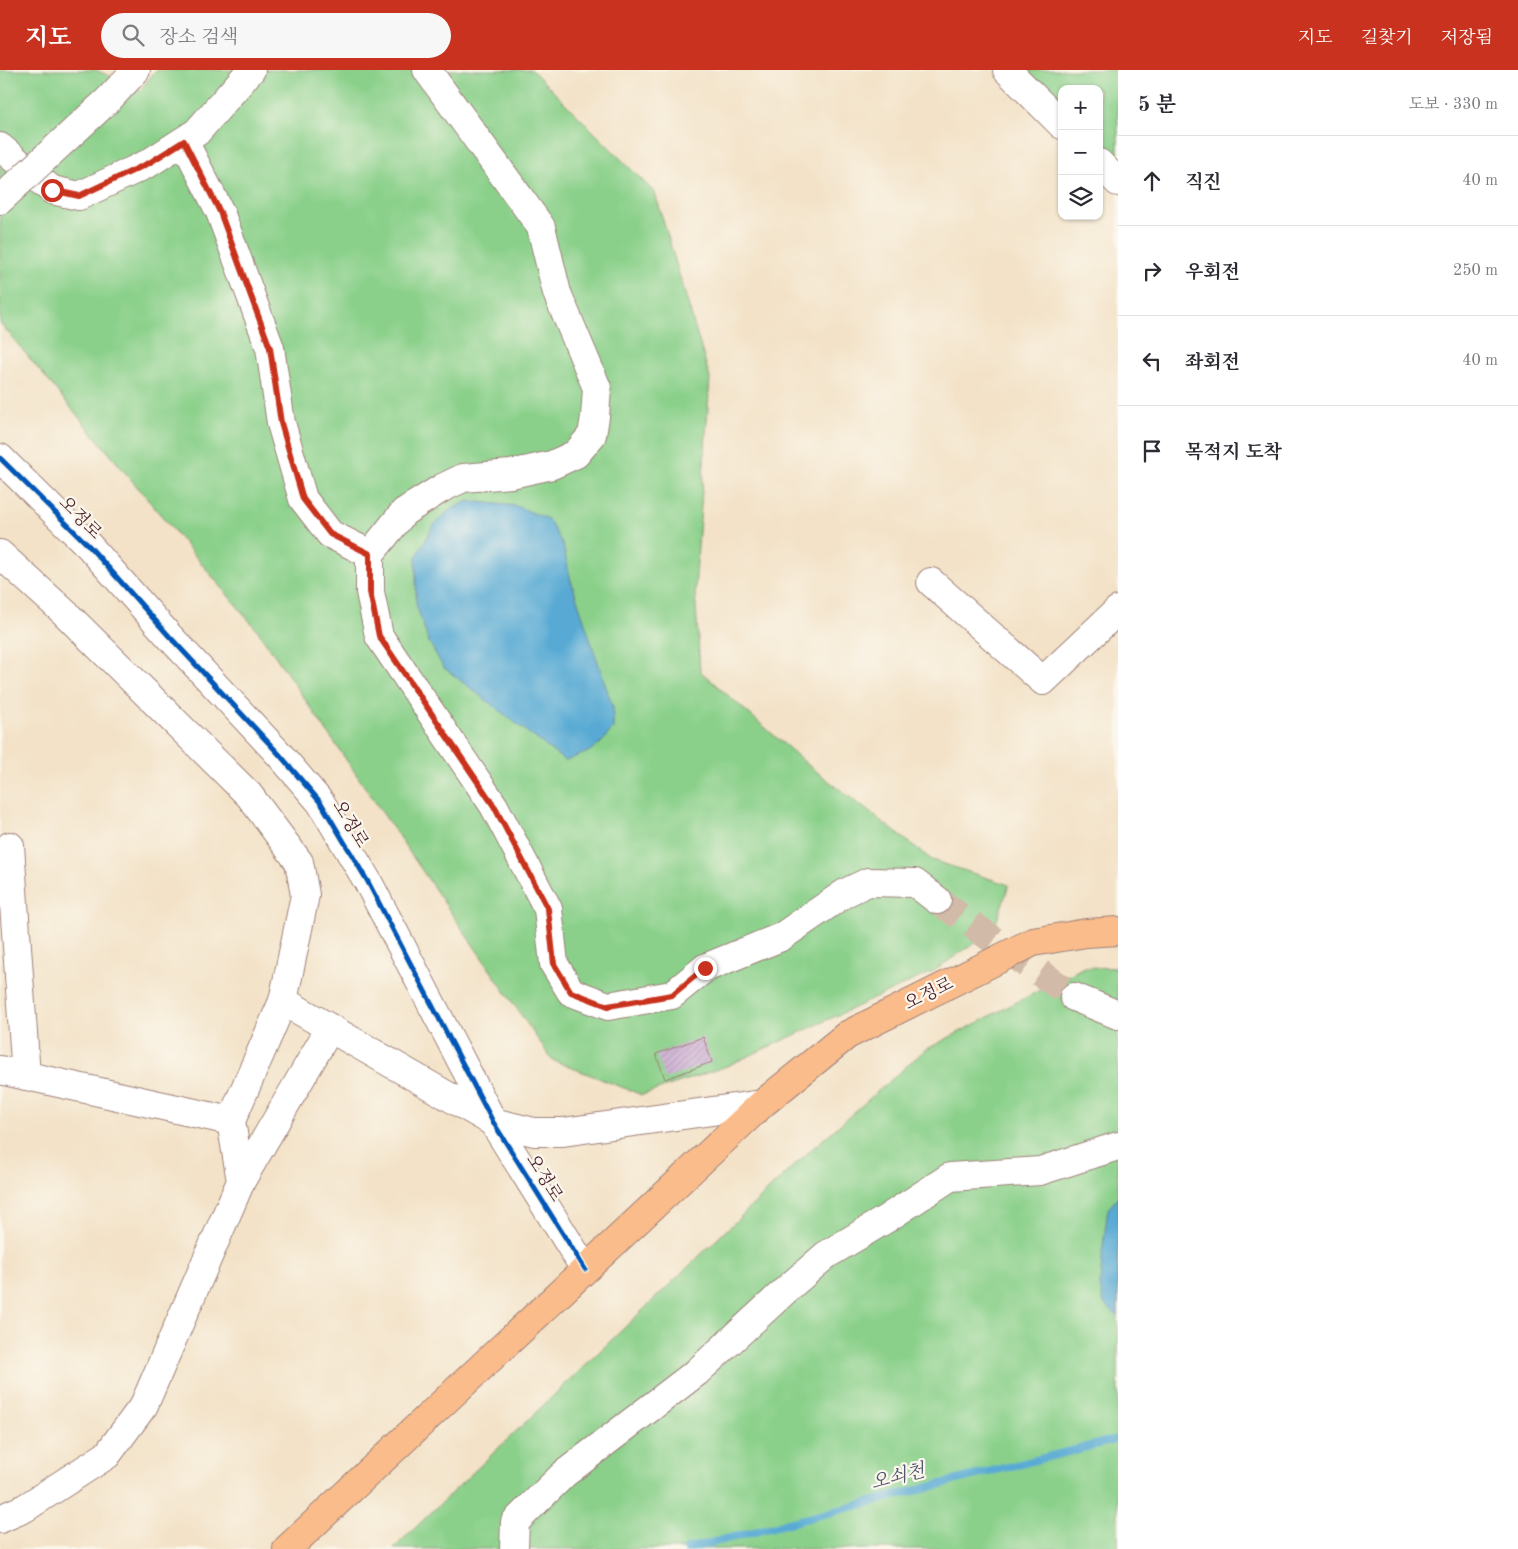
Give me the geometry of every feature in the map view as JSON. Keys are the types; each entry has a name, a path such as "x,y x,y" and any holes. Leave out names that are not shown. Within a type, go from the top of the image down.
{"main road":[{"name":"오정로","path":"287,1549 762,1104 847,1035 1033,942 1086,933 1118,930"}],"street":[{"path":"7,193 108,100 136,70"},
{"path":"0,147 52,190 79,196 149,163 197,132 251,70"},
{"path":"427,70 541,227 557,293 596,388 594,417 592,435 576,454 552,465 511,474 464,478 442,488 404,512 370,554 370,592 379,636 494,806 548,909 554,964 571,992 608,1006 672,995 705,968 780,937 845,893 868,882 915,883 937,900"},
{"path":"1007,70 1058,121"},
{"path":"184,141 220,212 270,348 281,423 303,499 330,534 370,554"},
{"path":"1103,167 1118,182"},
{"name":"오정로","path":"0,458 89,546 169,636 279,754 321,803 368,882 493,1122 585,1269"},
{"path":"0,554 65,613 249,795 299,862 305,895 283,1001 231,1121 241,1181"},
{"path":"931,582 1043,681 1118,610"},
{"path":"10,846 26,1076"},
{"path":"1074,998 1118,1015"},
{"path":"283,1001 493,1122"},
{"path":"0,1519 24,1508 107,1455 144,1405 241,1181 330,1028"},
{"path":"0,1070 231,1121"},
{"name":"오정로","path":"493,1122 534,1132 563,1132 762,1104"},
{"path":"514,1549 515,1522 564,1474 697,1372 826,1255 886,1219 950,1176 1040,1171 1118,1146"}],"green space":[{"path":"0,70 96,70 140,90 156,70 532,70 655,193 710,378 695,589 700,671 808,765 932,860 1009,885 994,929 934,971 727,1066 642,1095 552,1060 258,631 0,323"},
{"path":"1012,70 1118,70 1118,175 1103,160 1103,85 1058,85 1058,115"},
{"path":"1084,967 1118,968 1118,1549 393,1549 804,1156 925,1050"}],"water":[{"path":"468,501 516,506 548,519 563,545 571,581 613,708 613,728 601,743 588,752 565,761 443,667 428,640 416,604 416,557 433,526 448,511"},
{"path":"1118,1197 1118,1316 1104,1304 1100,1286 1108,1209"}],"building":[{"path":"703,1037 712,1062 665,1079 656,1054"}],"waterway":[{"name":"오쇠천","path":"687,1549 1118,1439"}],"tunnel":[{"path":"937,900 1074,997"}],"cycle path":[{"path":"0,458 89,546 169,636 279,754 321,803 368,882 493,1122 585,1269"}],"route":[{"path":"52,190 79,196 149,163 184,141 220,212 270,348 281,423 303,499 330,534 370,554 370,592 379,636 494,806 548,909 554,964 571,992 608,1006 672,995 705,968"}]}
